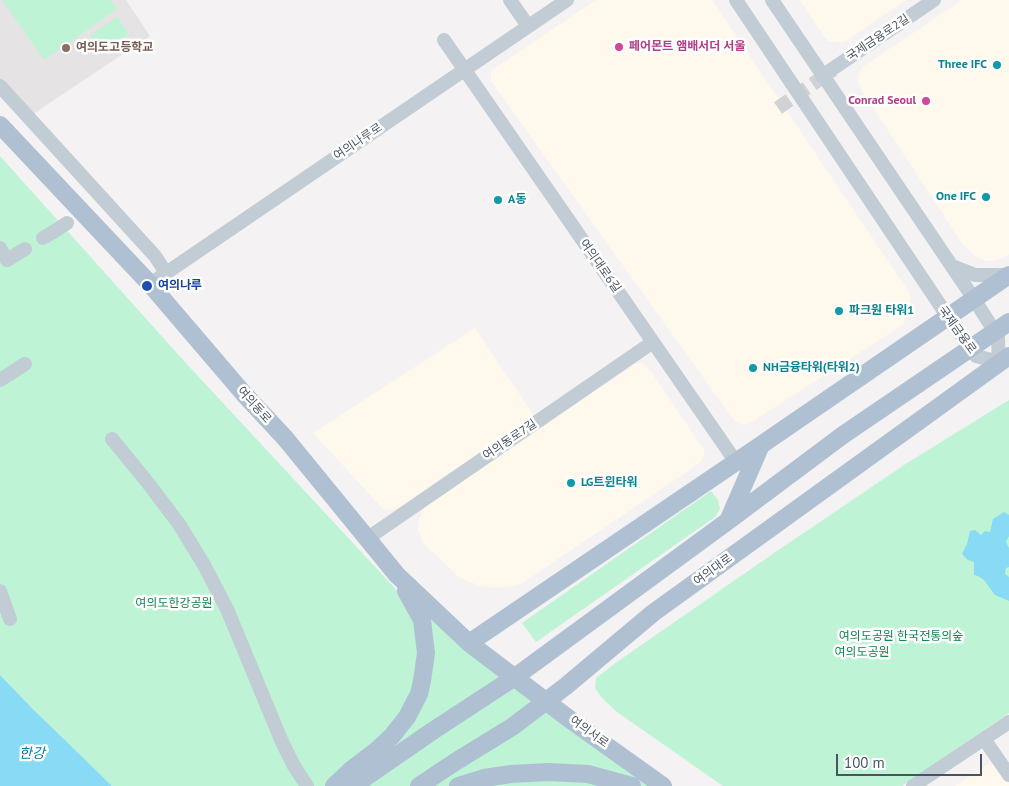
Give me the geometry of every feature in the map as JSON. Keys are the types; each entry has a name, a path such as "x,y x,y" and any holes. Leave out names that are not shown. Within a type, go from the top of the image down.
{"main road":[{"name":"여의동로","path":"0,125 150,284 244,394 285,438 398,575 468,643 515,677"},
{"path":"468,643 1009,275"},
{"path":"353,786 515,677 843,435 1002,327"},
{"name":"여의대로","path":"419,786 512,727 566,686 653,613 1004,359"},
{"path":"728,521 761,445"},
{"path":"334,786 392,736 410,712 419,694 426,654 422,620 398,575"},
{"name":"여의서로","path":"515,677 663,786"},
{"path":"463,784 484,778 511,774 548,772 588,774 632,786"}],"street":[{"path":"510,0 528,26"},
{"name":"여의나루로","path":"150,284 566,0"},
{"name":"국제금융로","path":"736,0 970,349 976,356 1004,359"},
{"path":"772,0 974,299 1002,327 998,338 1004,359"},
{"name":"국제금융로2길","path":"822,76 934,0"},
{"name":"여의대로6길","path":"444,40 736,462"},
{"path":"0,86 155,256 166,273"},
{"path":"43,238 56,232 67,223"},
{"path":"0,248 6,260 25,249"},
{"path":"952,266 975,276 1009,275"},
{"name":"여의동로7길","path":"368,538 653,342"},
{"path":"0,380 24,364"},
{"path":"112,439 179,524 204,565 228,609 282,742 307,786"},
{"path":"0,591 10,618"},
{"path":"913,786 1009,722"},
{"path":"984,738 1009,775"}],"shaded area":[{"name":"여의도고등학교","path":"0,0 126,0 150,36 27,118 0,88"},
{"path":"596,0 712,0 909,292 910,310 903,325 747,425 735,422 491,81 492,70"},
{"path":"800,0 906,0 846,41 840,43 829,41 824,36"},
{"path":"962,0 1009,0 1009,254 994,261 987,261 976,257 964,246 860,88 858,80 860,71 864,66"},
{"path":"475,328 533,414 517,427 399,507 393,510 383,509 313,433"},
{"path":"642,363 648,367 704,450 704,456 700,463 521,584 496,588 481,586 465,580 459,577 423,543 418,529 421,513 426,506 635,364"},
{"path":"993,764 998,766 1009,786 955,786 986,765"}],"green space":[{"path":"2,0 110,0 117,9 44,60"},
{"path":"117,17 129,34 101,53 90,36"},
{"name":"여의도한강공원","path":"0,156 184,361 404,598 654,786 112,786 73,749 0,675"},
{"name":"여의도공원","path":"1009,400 1009,713 902,786 723,786 617,712 602,698 595,688 596,678 614,664 907,463"},
{"path":"711,491 718,500 720,509 715,517 536,642 522,623"}],"water":[{"path":"1004,512 1009,515 1009,536 1006,542 1009,548 1009,567 1006,568 1005,574 1009,577 1009,601 995,595 984,580 974,575 974,562 968,560 962,554 970,531 975,530 981,535 985,531 990,532 993,519"},
{"name":"한강","path":"0,675 35,711 112,786 0,786"}],"tunnel":[{"path":"778,108 833,70"}],"place":[{"name":"페어몬트 앰배서더 서울","path":"619,47"},
{"name":"여의도고등학교","path":"66,48"},
{"name":"Three IFC","path":"997,65"},
{"name":"Conrad Seoul","path":"926,101"},
{"name":"One IFC","path":"986,197"},
{"name":"A동","path":"498,200"},
{"name":"여의나루","path":"147,286"},
{"name":"파크원 타워1","path":"839,311"},
{"name":"NH금융타워(타워2)","path":"753,368"},
{"name":"LG트윈타워","path":"571,483"}],"park label":[{"name":"여의도공원 한국전통의숲","path":"901,637"}]}
